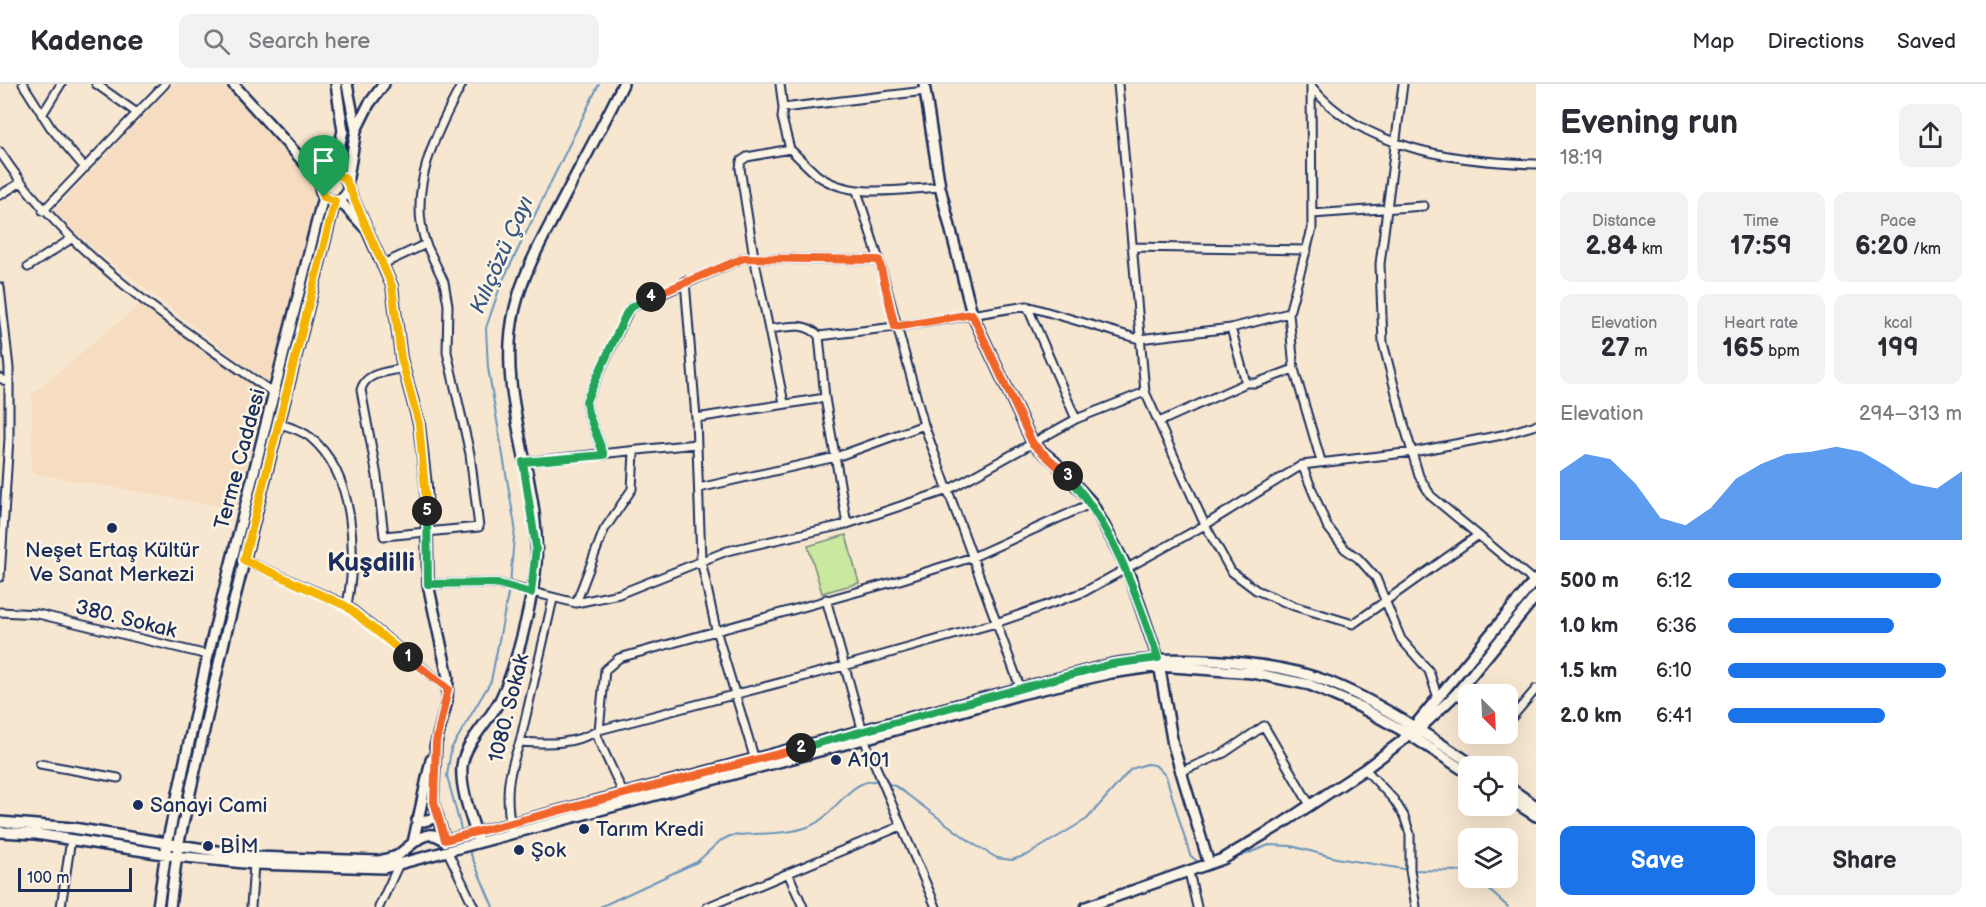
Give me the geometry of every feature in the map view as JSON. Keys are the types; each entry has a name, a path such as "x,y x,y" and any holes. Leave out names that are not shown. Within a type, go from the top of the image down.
{"main road":[{"path":"233,84 321,181"},
{"path":"336,84 343,131 332,173 321,181 320,189 324,197 337,201 367,230"},
{"path":"347,84 356,130"},
{"path":"337,201 345,195 356,130 369,104 384,84"},
{"path":"478,838 464,788 462,765 469,747 492,716 506,687 531,593 536,547 509,356 511,328 519,293 531,260 623,84"},
{"path":"925,88 940,188 972,314 1033,444 1055,462 1092,503 1127,568 1158,662 1180,772 1209,864"},
{"path":"332,173 341,175 347,185 392,286 404,368 422,445 426,486 428,584 446,663 448,689 420,802 413,843 413,860"},
{"name":"Terme Caddesi","path":"158,907 167,844 208,655 324,197"},
{"name":"Terme Caddesi","path":"170,907 178,846 244,560 337,201"},
{"path":"1410,733 1535,581"},
{"path":"1086,907 1189,872 1237,851 1365,769 1456,694 1536,596"},
{"path":"0,832 71,838 165,855 254,864 302,867 398,866 450,845 864,735 1158,662"},
{"path":"511,829 624,795 755,760 864,735 1020,687 1112,664 1158,662 1253,673 1299,682 1332,693 1458,757"},
{"path":"1410,733 1458,766"},
{"path":"436,742 434,802 450,845"},
{"path":"1518,794 1536,806"},
{"path":"420,802 434,802"},
{"path":"1518,804 1536,816"},
{"path":"417,820 424,821 438,817"},
{"path":"3,821 73,828 266,858 379,861 397,856 421,836 431,834 450,845"}],"street":[{"path":"22,84 42,115 85,168"},
{"path":"42,115 61,84"},
{"path":"96,84 137,113"},
{"path":"43,211 165,84"},
{"path":"404,368 369,377 363,382 361,390 377,476 384,536 479,527 470,454 447,352 448,305 444,282 426,244 418,211 424,174 435,138 462,84"},
{"path":"780,84 782,118 790,149 818,175 837,185 856,191 940,188"},
{"path":"1118,84 1138,339 1145,392 1205,525 1232,571 1256,590 1294,606 1353,624 1477,536"},
{"path":"1402,84 1389,208 1380,264 1383,343 1419,476 1431,496 1477,536 1535,581"},
{"path":"1310,86 1346,119 1394,144 1488,160 1536,164"},
{"path":"1310,86 1312,214 1307,250 1289,313 1294,369 1321,461"},
{"path":"783,108 925,88"},
{"path":"784,403 754,257 741,161 747,157 790,149"},
{"path":"0,152 20,183 43,211 71,239 156,308 275,394"},
{"path":"0,195 20,183"},
{"path":"856,191 879,260 895,327 924,425 1020,687"},
{"path":"1312,214 1424,206"},
{"path":"28,267 71,239"},
{"path":"383,264 426,244"},
{"path":"1132,247 1307,250"},
{"path":"604,455 588,413 586,401 630,308 685,281 734,261 754,257 879,260"},
{"path":"685,281 696,418 701,560 716,630 755,760"},
{"path":"0,287 9,383 9,438 0,576"},
{"path":"1027,306 1076,419"},
{"path":"819,336 895,327 1027,306 1138,339 1231,328 1289,313"},
{"path":"769,329 803,325 812,329 819,336 825,398 847,524"},
{"path":"1231,328 1246,383"},
{"path":"1159,422 1246,383 1256,383 1294,369"},
{"path":"0,378 9,383"},
{"path":"428,584 496,583 576,603 641,587 727,551 847,524 948,490 1076,419 1145,392"},
{"path":"696,418 825,398"},
{"path":"280,424 310,437 329,462 341,488 348,509 354,548 354,568 346,606"},
{"path":"699,488 836,457 924,425"},
{"path":"520,742 561,744 597,731 996,623 1084,592 1205,525 1302,465 1413,452 1502,435 1536,425"},
{"path":"523,462 696,444"},
{"path":"576,603 604,530 632,489 634,452"},
{"path":"1302,465 1327,526 1345,549 1368,568 1386,601 1401,639 1429,671 1438,698"},
{"path":"624,795 597,731 605,670 612,661 900,580 973,556 1092,503"},
{"path":"244,560 346,606 448,689"},
{"name":"1080. Sokak","path":"511,829 508,781 511,762 520,742 553,599"},
{"path":"826,599 864,735 936,907"},
{"name":"380. Sokak","path":"0,612 38,614 208,655"},
{"path":"1518,710 1536,689"},
{"path":"1180,772 1224,753 1264,726 1310,805"},
{"path":"40,764 118,778"},
{"path":"1365,769 1394,800 1404,816 1410,834 1410,870 1416,907"},
{"path":"707,907 901,826"},
{"path":"61,907 71,838"},
{"path":"450,845 474,907"},
{"path":"251,907 254,864"},
{"path":"379,907 398,866"},
{"path":"1189,872 1197,907"},
{"path":"788,873 803,907"}],"shaded area":[{"path":"174,84 219,84 231,93 317,186 273,387 96,250 53,212"},
{"path":"140,304 266,395 234,509 31,473 32,394"}],"green space":[{"path":"846,535 859,583 822,593 808,546"}],"waterway":[{"name":"Kılıçözü Çayı","path":"510,584 515,526 488,368 486,328 501,284 599,84"},
{"name":"Kılıçözü Çayı","path":"461,829 447,776 451,749 491,681 509,589"},
{"path":"885,782 897,787 975,845 997,858 1012,860 1029,854 1087,819 1131,769 1147,764 1155,765 1166,776 1190,855 1201,865"},
{"path":"600,907 697,862 720,841 730,836 781,833 810,826 819,821 859,785 880,781"},
{"path":"1226,862 1269,845 1291,846 1336,858 1410,870 1458,871"},
{"name":"Kılıçözü Çayı","path":"469,850 493,907"},
{"path":"1487,888 1508,907"}],"place":[{"name":"Neşet Ertaş Kültür Ve Sanat Merkezi","path":"112,528"},
{"name":"A101","path":"836,760"},
{"name":"Sanayi Cami","path":"138,805"},
{"name":"Tarım Kredi","path":"584,829"},
{"name":"BİM","path":"208,846"},
{"name":"Şok","path":"519,850"}],"district":[{"name":"Kuşdilli","path":"371,563"}],"route":[{"path":"327,174 337,174 345,178 392,286 401,358 419,424 426,486 428,584 496,583 531,593 536,547 523,462 604,455 588,413 586,401 630,308 685,281 744,258 879,260 895,327 972,314 1033,444 1062,469 1092,503 1127,568 1158,658 1112,664 1020,687 863,732 445,840 434,802 436,742 448,689 346,606 244,560 296,363 335,201 324,197 321,194 320,185 327,174"}]}
